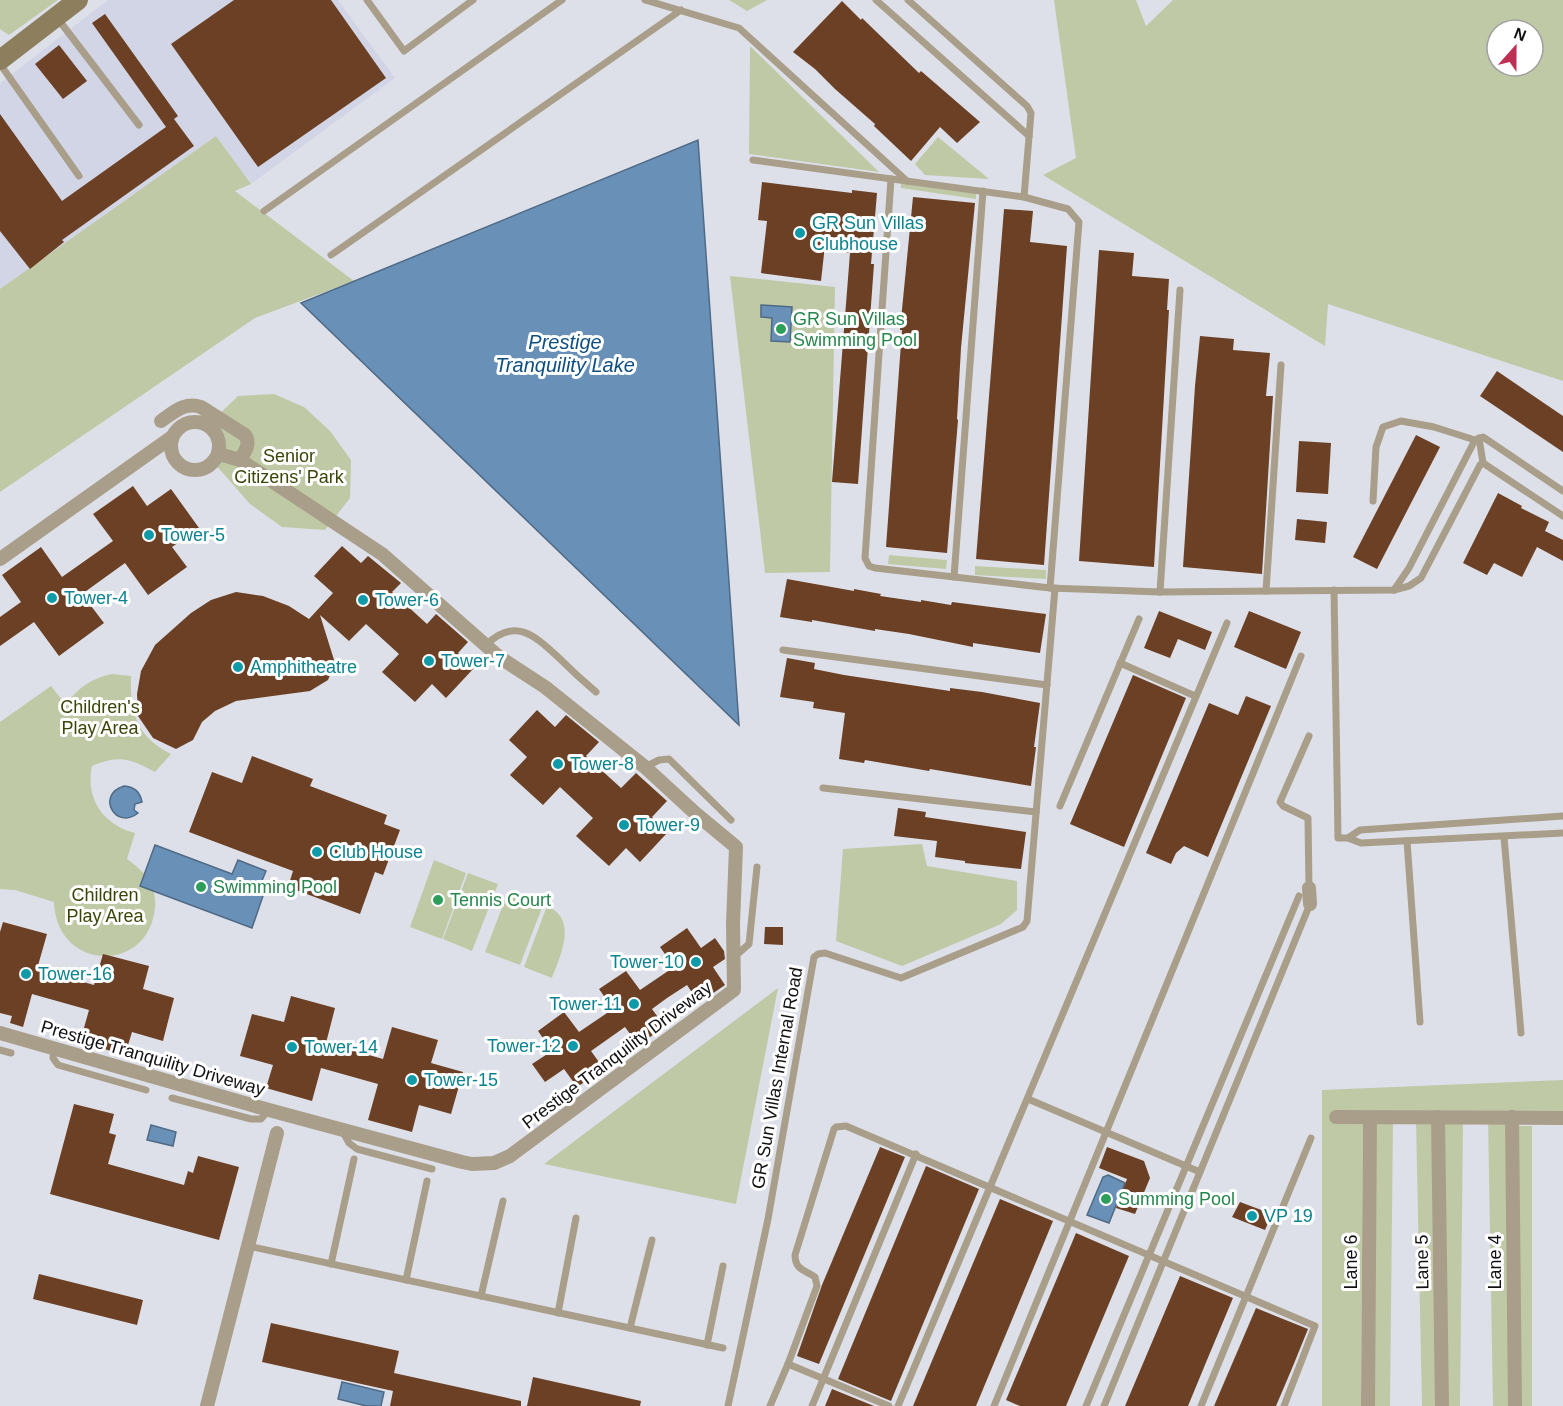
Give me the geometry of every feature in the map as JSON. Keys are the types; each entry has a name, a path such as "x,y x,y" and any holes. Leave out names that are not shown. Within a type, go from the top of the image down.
{"main road":[{"path":"0,62 78,0"}],"street":[{"path":"161,421 186,406 201,407 245,435 248,447 240,460"},
{"path":"0,559 191,422 207,425 218,437 219,454 209,467 201,470 184,468 178,464 171,451 172,437"},
{"name":"Prestige Tranquility Driveway","path":"0,1033 342,1130 472,1164 494,1163 510,1156 734,990 733,924 736,847 645,767 545,687 499,657 382,554 240,460 219,454"},
{"path":"1336,1117 1563,1118"},
{"name":"Lane 5","path":"1438,1117 1442,1406"},
{"name":"Lane 4","path":"1512,1117 1515,1406"},
{"name":"Lane 6","path":"1368,1406 1370,1118"},
{"path":"207,1406 277,1133"}],"lane":[{"path":"367,0 404,51 473,0"},
{"path":"264,211 562,0"},
{"path":"645,0 739,28 907,181"},
{"path":"876,0 1029,136"},
{"path":"908,0 1027,106 1031,113 1024,197"},
{"path":"331,255 681,10"},
{"path":"56,17 139,125"},
{"path":"0,62 79,176"},
{"name":"GR Sun Villas Internal Road","path":"728,1406 768,1219 814,957 825,953 901,978 1023,927 1027,921 1047,685 1079,222 1068,209 1024,197 753,160"},
{"path":"891,178 865,558 869,566 1052,588 1160,592 1394,590 1409,586 1421,578 1483,463"},
{"path":"954,577 982,191"},
{"path":"1160,592 1180,290"},
{"path":"1266,591 1281,365"},
{"path":"1373,501 1376,447 1383,427 1401,421 1477,439 1483,437 1563,491"},
{"path":"1477,439 1483,463 1563,516"},
{"path":"1394,590 1409,568 1477,439"},
{"path":"1334,590 1338,838 1348,838 1361,843 1407,842 1563,833"},
{"path":"1060,806 1139,619"},
{"path":"898,1406 1227,623"},
{"path":"486,645 507,632 516,631 535,636 596,692"},
{"path":"783,650 1047,685"},
{"path":"994,1406 1301,656"},
{"path":"1120,663 1195,696"},
{"path":"1104,1406 1267,1008 1306,896 1308,818 1283,806 1280,802 1310,736"},
{"path":"645,767 659,760 669,759 732,820"},
{"path":"823,788 1036,812"},
{"path":"1348,838 1360,831 1563,816"},
{"path":"1504,837 1521,1033"},
{"path":"1407,842 1420,1022"},
{"path":"734,957 749,944 757,867"},
{"path":"1086,1406 1254,1003 1306,896"},
{"path":"1254,1003 1267,1008"},
{"path":"54,1049 53,1058 58,1065 146,1090"},
{"path":"0,1050 10,1053"},
{"path":"172,1098 251,1119 261,1119 268,1110"},
{"path":"1028,1099 1200,1172"},
{"path":"770,1406 817,1286 815,1277 800,1270 797,1266 795,1255 834,1129 846,1126 1315,1326 1284,1406"},
{"path":"342,1130 349,1143 357,1149 432,1169"},
{"path":"1201,1406 1311,1138"},
{"path":"813,1406 916,1154"},
{"path":"331,1264 354,1160"},
{"path":"406,1280 427,1181"},
{"path":"482,1296 503,1200"},
{"path":"558,1313 576,1218"},
{"path":"630,1328 652,1240"},
{"path":"248,1246 723,1348"},
{"path":"707,1345 723,1266"},
{"path":"788,1364 889,1406"}],"shaded area":[{"path":"108,0 338,0 395,78 251,184 216,136 0,289 0,83"}],"green space":[{"path":"0,0 58,0 9,35 0,29"},
{"path":"729,0 767,0 747,11"},
{"path":"1054,0 1136,0 1146,26 1173,0 1563,0 1563,381 1328,304 1325,346 1043,175 1076,158"},
{"path":"750,46 879,172 749,154"},
{"path":"216,136 251,184 235,191 354,281 255,318 0,492 0,289"},
{"path":"938,137 989,179 925,175 915,164"},
{"path":"901,182 976,192 976,199 901,188"},
{"path":"730,276 835,287 830,572 765,573"},
{"name":"Senior Citizens' Park","path":"274,394 304,407 330,431 351,460 350,498 325,530 282,527 250,504 215,464 210,423 238,396"},
{"path":"889,555 947,560 946,569 888,564"},
{"path":"975,566 1046,570 1046,579 975,575"},
{"path":"112,674 131,676 132,701 138,722 150,739 171,754 155,772 132,761 117,759 92,766 91,789 94,799 105,817 114,824 135,833 127,859 149,880 155,900 149,930 137,945 120,954 103,956 85,952 70,941 59,925 54,902 15,890 0,889 0,722 51,686 66,705 86,685"},
{"path":"922,844 927,866 1017,881 1017,910 1001,924 902,966 836,941 843,849"},
{"name":"Tennis Court","path":"434,860 466,873 442,939 410,927"},
{"path":"468,873 498,884 472,951 443,939"},
{"path":"508,892 543,905 520,965 485,952"},
{"path":"547,906 556,912 565,928 563,949 552,978 524,967"},
{"path":"778,988 736,1204 544,1164"},
{"path":"1563,1080 1563,1118 1363,1114 1361,1406 1322,1406 1322,1090"},
{"path":"1488,1117 1506,1117 1510,1406 1493,1406"},
{"path":"1433,1120 1437,1406 1422,1406 1416,1121"},
{"path":"1438,1121 1463,1122 1460,1406 1445,1406"},
{"path":"1370,1122 1393,1122 1390,1406 1372,1406"},
{"path":"1518,1126 1532,1126 1532,1406 1516,1406"}],"water":[{"name":"Prestige Tranquility Lake","path":"698,140 739,725 301,303"},
{"name":"GR Sun Villas Swimming Pool","path":"761,305 792,307 790,342 771,341 772,318 761,317"},
{"path":"124,786 136,791 142,802 135,804 134,810 138,813 122,818 112,810 110,803 115,790"},
{"name":"Swimming Pool","path":"155,845 232,874 238,860 266,871 259,888 265,890 252,928 140,886"},
{"path":"151,1125 176,1132 173,1146 147,1140"},
{"name":"Summing Pool","path":"1108,1175 1125,1183 1109,1223 1087,1215 1103,1177"},
{"path":"342,1382 384,1392 381,1406 366,1406 338,1399"}],"building":[{"path":"234,0 331,0 386,78 258,167 171,44"},
{"path":"842,1 919,73 921,71 980,122 957,143 940,127 911,161 874,126 875,124 793,52"},
{"path":"105,14 178,116 174,119 194,146 62,240 64,242 30,269 0,231 0,114 62,201 166,127 92,23"},
{"path":"59,45 87,81 63,99 35,64"},
{"path":"762,182 852,193 852,190 877,193 858,484 832,482 850,253 846,253 847,247 825,245 821,281 761,273 767,221 758,220"},
{"path":"913,197 975,203 961,348 958,420 947,553 886,547 902,330 900,330"},
{"path":"1004,209 1033,211 1030,242 1067,246 1044,565 976,559"},
{"path":"1099,250 1134,253 1132,276 1169,279 1154,567 1079,561"},
{"path":"1200,336 1234,339 1233,350 1270,353 1266,396 1273,396 1262,574 1183,567"},
{"path":"1497,371 1563,416 1563,452 1480,396"},
{"path":"1416,435 1440,447 1377,569 1353,557"},
{"path":"1299,441 1331,443 1328,494 1296,492"},
{"path":"133,486 147,506 171,489 199,528 172,547 187,567 148,595 125,563 82,594 104,623 59,656 34,622 0,646 0,617 21,602 2,575 41,547 62,577 113,541 93,514"},
{"path":"1498,493 1549,522 1545,531 1563,540 1563,561 1537,547 1522,577 1494,563 1487,575 1463,563"},
{"path":"1297,519 1327,522 1325,543 1295,540"},
{"name":"Amphitheatre","path":"342,546 361,563 368,556 401,583 392,592 427,624 436,614 468,642 458,653 474,668 446,698 432,684 415,702 382,672 399,654 366,624 349,641 320,615 335,663 328,680 310,691 236,701 215,711 202,722 193,740 176,749 153,738 138,716 137,694 141,671 155,645 191,613 211,600 236,592 263,596 289,606 309,619 333,593 314,576"},
{"path":"787,579 921,602 921,600 951,605 952,602 1046,614 1040,653 973,643 973,647 909,634 780,617"},
{"path":"1159,611 1212,632 1205,650 1178,639 1170,658 1144,648"},
{"path":"1249,611 1301,632 1286,669 1234,647"},
{"path":"787,658 815,663 814,669 844,675 950,691 950,688 982,692 1040,703 1031,786 930,769 929,771 865,760 864,763 839,759 845,713 813,708 814,702 780,697"},
{"path":"1133,675 1186,698 1124,847 1070,824"},
{"path":"1246,696 1271,706 1208,857 1184,846 1176,853 1171,864 1146,853 1209,703 1238,715"},
{"path":"537,710 555,727 566,715 599,742 586,756 621,788 636,773 667,801 652,817 668,832 640,862 626,848 609,866 576,836 593,818 560,787 543,805 510,775 527,757 509,740"},
{"name":"Club House","path":"252,756 313,779 310,786 387,815 384,824 400,830 383,875 375,872 360,914 288,887 293,871 189,832 212,772 242,783"},
{"path":"898,808 926,812 925,817 1026,832 1021,869 935,857 937,841 894,836"},
{"path":"3,922 47,934 37,969 94,985 103,954 149,966 143,989 174,998 163,1041 132,1032 125,1055 80,1042 89,1010 32,994 23,1027 10,1023 12,1016 0,1013 0,932"},
{"path":"765,927 783,927 783,945 764,944"},
{"path":"687,928 701,948 715,938 724,951 725,959 713,967 725,985 699,1003 687,985 667,998 652,1009 665,1027 638,1045 625,1027 591,1051 604,1069 577,1087 564,1069 545,1082 532,1064 552,1051 538,1031 564,1012 579,1032 613,1009 599,989 626,971 640,990 674,967 660,947"},
{"path":"291,996 335,1008 326,1043 383,1059 392,1027 438,1040 431,1063 463,1072 451,1114 419,1105 412,1132 368,1120 378,1084 321,1068 312,1101 266,1088 273,1065 240,1056 252,1014 284,1022"},
{"path":"74,1104 114,1114 109,1133 116,1135 108,1164 184,1185 188,1171 193,1173 198,1156 239,1167 219,1240 50,1194"},
{"path":"880,1147 905,1157 819,1364 797,1356 822,1285"},
{"path":"1107,1147 1144,1161 1150,1178 1135,1214 1116,1208 1127,1179 1099,1168"},
{"path":"926,1166 979,1189 891,1401 838,1379"},
{"path":"1000,1199 1053,1221 976,1406 913,1406"},
{"name":"VP 19","path":"1240,1202 1272,1214 1265,1230 1232,1217"},
{"path":"1076,1233 1129,1256 1066,1406 1020,1406 1006,1400"},
{"path":"39,1274 143,1300 137,1325 33,1299"},
{"path":"1180,1276 1233,1298 1188,1406 1125,1406"},
{"path":"1256,1308 1308,1329 1276,1406 1214,1406"},
{"path":"271,1323 399,1351 394,1373 521,1401 521,1406 390,1406 393,1391 262,1362"},
{"path":"533,1377 641,1401 640,1406 527,1406"},
{"path":"832,1389 874,1406 825,1406"}],"place":[{"name":"GR Sun Villas Clubhouse","path":"800,233"},
{"name":"GR Sun Villas Swimming Pool","path":"781,329"},
{"name":"Tower-5","path":"149,535"},
{"name":"Tower-4","path":"52,598"},
{"name":"Tower-6","path":"363,600"},
{"name":"Tower-7","path":"429,661"},
{"name":"Amphitheatre","path":"238,667"},
{"name":"Tower-8","path":"558,764"},
{"name":"Tower-9","path":"624,825"},
{"name":"Club House","path":"317,852"},
{"name":"Swimming Pool","path":"201,887"},
{"name":"Tennis Court","path":"438,900"},
{"name":"Tower-10","path":"696,962"},
{"name":"Tower-16","path":"26,974"},
{"name":"Tower-11","path":"634,1004"},
{"name":"Tower-12","path":"573,1046"},
{"name":"Tower-14","path":"292,1047"},
{"name":"Tower-15","path":"412,1080"},
{"name":"Summing Pool","path":"1106,1199"},
{"name":"VP 19","path":"1252,1216"}],"park label":[{"name":"Children's Play Area","path":"100,717"},
{"name":"Children Play Area","path":"105,905"}]}
